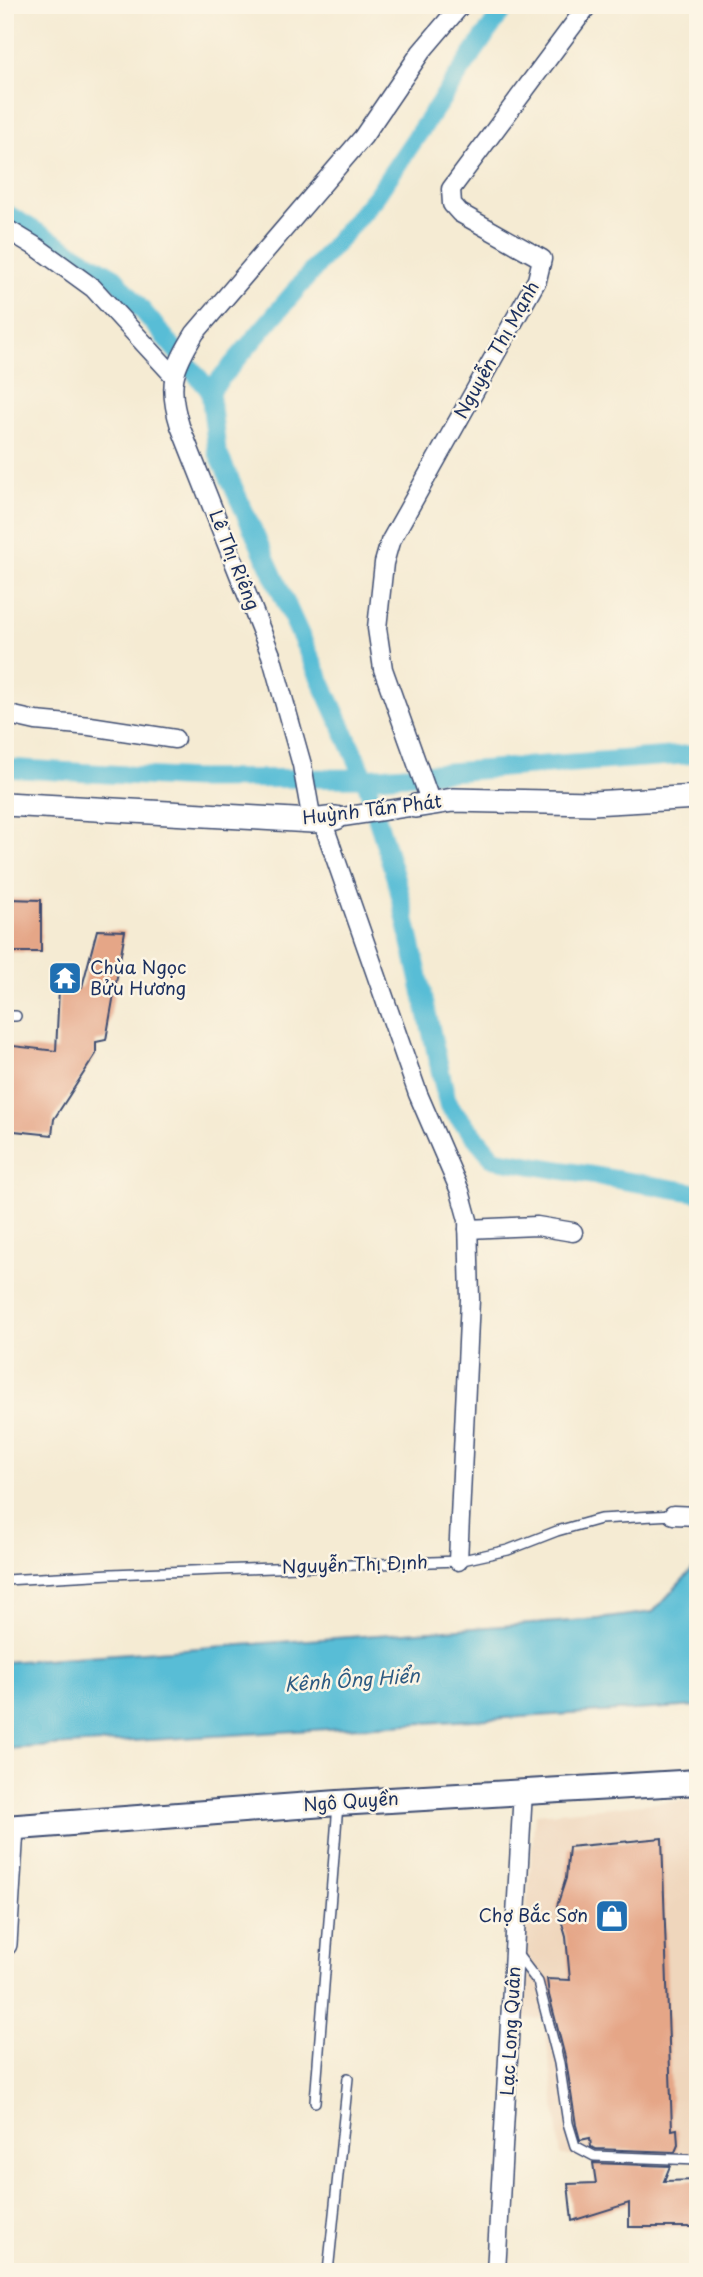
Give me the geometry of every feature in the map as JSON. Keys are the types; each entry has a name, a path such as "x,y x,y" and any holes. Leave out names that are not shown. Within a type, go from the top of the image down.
{"main road":[{"name":"Ngô Quyền","path":"9,1828 338,1803 698,1782"}],"street":[{"name":"Lê Thị Riêng","path":"458,1561 470,1299 468,1220 460,1191 418,1094 320,817 302,765 271,655 180,426 173,402 174,376 195,333 363,137 421,52 461,5"},
{"name":"Nguyễn Thị Mạnh","path":"423,798 383,669 377,628 384,563 390,542 542,267 542,259 536,254 460,213 452,204 452,189 589,5"},
{"path":"5,228 93,288 174,376"},
{"path":"5,715 175,739"},
{"name":"Huỳnh Tấn Phát","path":"5,804 320,817 423,798 592,803 698,797"},
{"path":"468,1229 537,1226 573,1232"},
{"name":"Nguyễn Thị Định","path":"673,1515 698,1516"},
{"name":"Lạc Long Quân","path":"496,2272 523,1791"},
{"path":"5,1944 9,1828"}],"lane":[{"path":"5,1016 16,1016"},
{"name":"Nguyễn Thị Định","path":"5,1580 458,1561 508,1550 557,1531 600,1519 673,1515"},
{"path":"315,2102 338,1803"},
{"path":"516,1952 538,1982 559,2063 568,2123 575,2147 594,2156 698,2160"},
{"path":"328,2272 348,2078"}],"shaded area":[{"name":"Chợ Bắc Sơn","path":"698,1799 698,2158 561,2156 544,2018 517,2019 535,1814"}],"water":[{"name":"Kênh Ông Hiển","path":"698,1563 698,1706 5,1749 5,1662 599,1619 653,1612"}],"building":[{"path":"9,899 41,900 41,952 8,952"},
{"path":"97,930 125,931 106,1040 96,1042 96,1054 54,1119 52,1135 5,1130 5,1045 56,1051 59,989 82,987"},
{"path":"662,1838 672,2130 677,2129 678,2145 675,2152 596,2149 591,2147 590,2138 580,2140 566,2061 547,1979 570,1980 566,1937 557,1906 566,1878 569,1847"},
{"path":"593,2163 670,2166 664,2181 698,2180 698,2227 629,2227 629,2203 572,2221 568,2184 596,2183"}],"waterway":[{"path":"506,5 376,196 210,391 217,451 365,778 399,890 448,1105 494,1159 698,1193"},
{"path":"5,213 115,278 210,391"},
{"path":"5,768 194,779 365,778 698,754"}],"place":[{"name":"Chùa Ngọc Bửu Hương","path":"65,978"},
{"name":"Chợ Bắc Sơn","path":"612,1916"}]}
